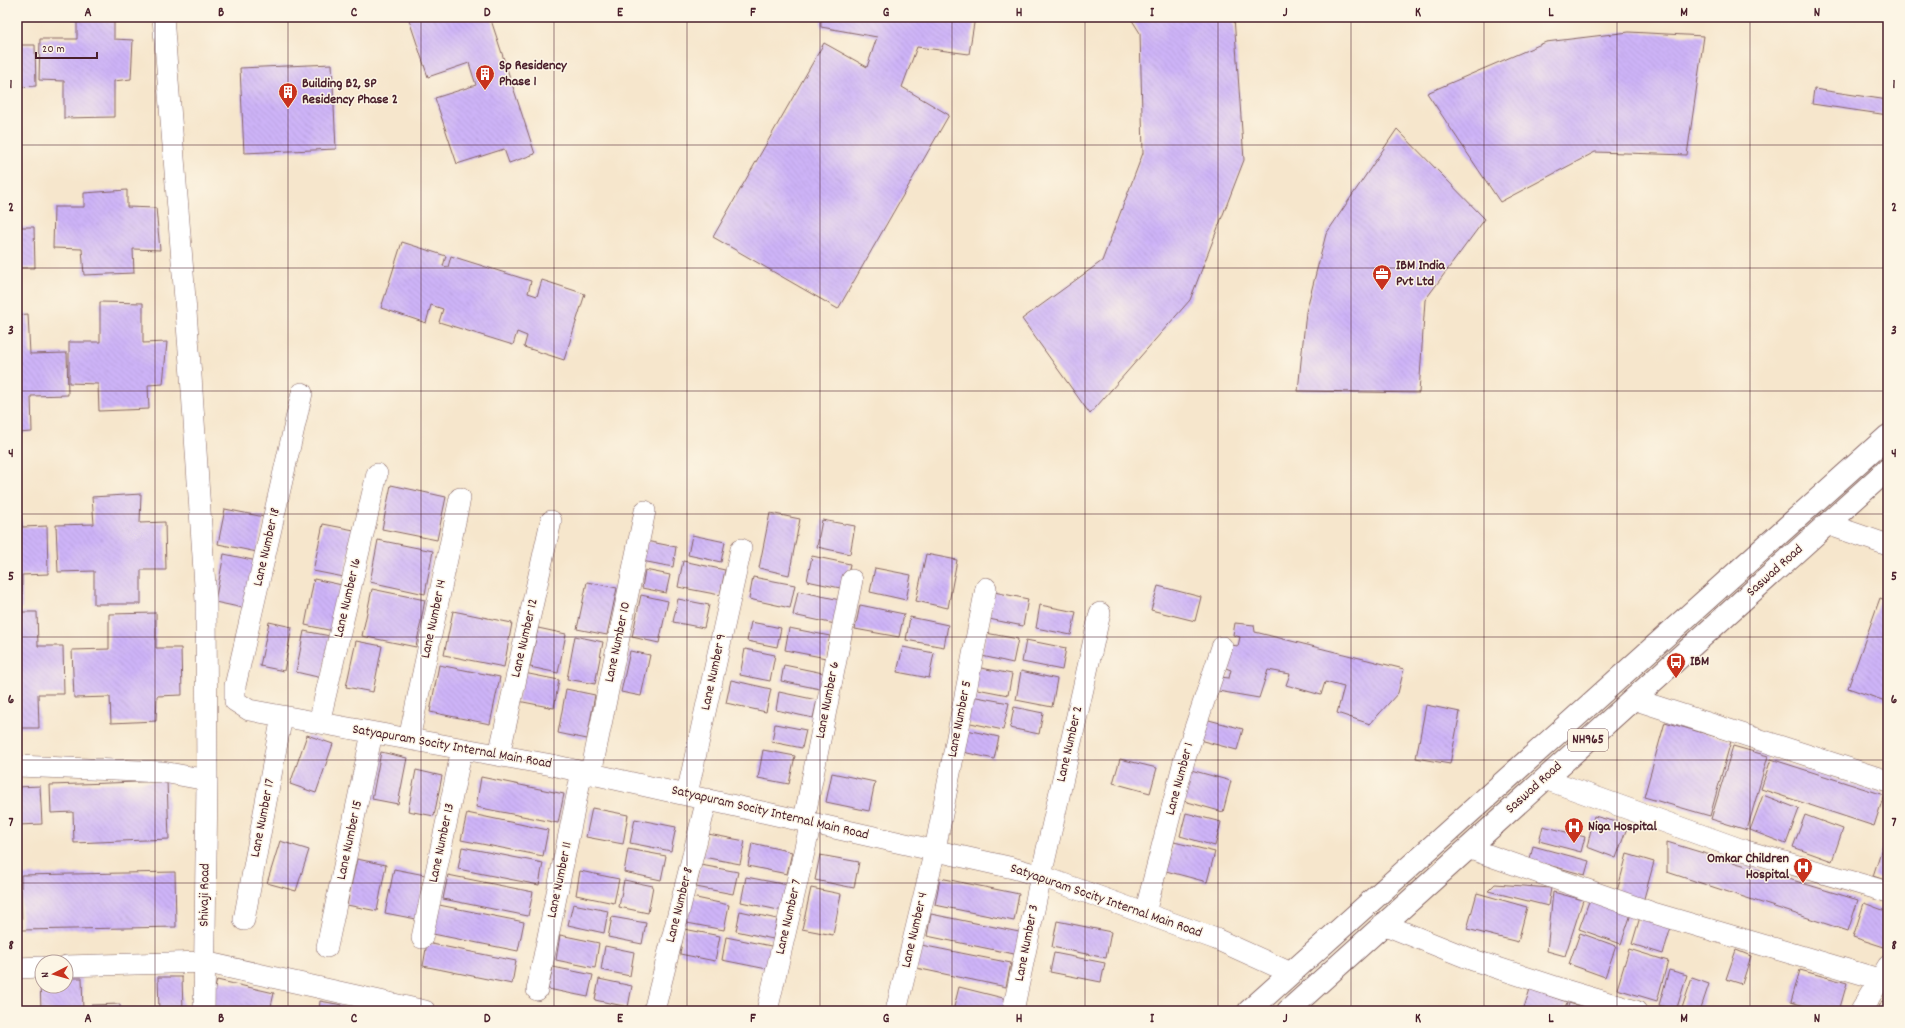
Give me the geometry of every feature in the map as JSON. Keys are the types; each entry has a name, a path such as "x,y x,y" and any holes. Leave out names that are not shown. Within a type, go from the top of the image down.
{"highway":[{"name":"Saswad Road","path":"1250,1011 1684,618 1888,436"},
{"name":"Saswad Road","path":"1288,1011 1888,469"}],"street":[{"name":"Shivaji Road","path":"163,17 191,376 206,601 207,780 204,1011"},
{"name":"Lane Number 18","path":"235,701 235,686 302,393"},
{"name":"Lane Number 16","path":"319,723 377,474"},
{"name":"Lane Number 14","path":"409,739 460,498"},
{"name":"Lane Number 10","path":"587,772 645,511"},
{"name":"Lane Number 12","path":"499,755 551,521"},
{"path":"1827,524 1888,545"},
{"name":"Lane Number 9","path":"697,796 741,549"},
{"name":"Lane Number 6","path":"808,821 852,580"},
{"name":"Lane Number 5","path":"935,850 986,588"},
{"name":"Lane Number 2","path":"1041,876 1100,613"},
{"name":"Lane Number 1","path":"1145,913 1184,761 1222,647"},
{"path":"1633,700 1888,781"},
{"name":"Satyapuram Socity Internal Main Road","path":"235,701 249,710 587,772 935,850 1041,876 1216,939 1291,973"},
{"name":"Lane Number 17","path":"244,920 282,716"},
{"name":"Lane Number 15","path":"327,947 372,733"},
{"name":"Lane Number 13","path":"422,938 462,749"},
{"path":"17,766 163,772 207,780"},
{"name":"Lane Number 11","path":"538,990 587,772"},
{"path":"1545,778 1742,850 1888,892"},
{"name":"Lane Number 8","path":"654,1011 697,796"},
{"name":"Lane Number 7","path":"767,1011 808,821"},
{"path":"1468,848 1650,912 1884,972 1861,1011"},
{"name":"Lane Number 4","path":"896,1011 935,850"},
{"name":"Lane Number 3","path":"1013,1011 1041,876"},
{"path":"1383,924 1473,960 1636,1011"},
{"path":"74,966 204,962 425,1011"},
{"path":"17,968 34,967"}],"building":[{"path":"77,17 114,17 114,39 133,40 131,79 114,81 114,117 64,118 64,81 39,80 40,39 77,39"},
{"path":"238,17 267,17 267,18 238,20"},
{"name":"Sp Residency Phase 1","path":"408,17 490,17 535,154 509,163 504,149 457,164 435,98 476,85 469,63 428,77"},
{"path":"821,17 975,17 969,54 917,47 902,87 949,115 838,309 713,237 824,43 867,67 877,37 821,27"},
{"path":"1130,17 1234,17 1244,160 1190,300 1090,414 1022,319 1102,261 1143,153 1140,33"},
{"path":"1629,32 1704,36 1687,155 1595,152 1500,202 1427,93 1546,42"},
{"path":"17,45 35,45 36,86 17,87"},
{"name":"Building B2, SP Residency Phase 2","path":"332,64 336,149 244,153 240,68"},
{"path":"1814,89 1888,100 1888,115 1812,104"},
{"path":"1397,129 1485,219 1425,300 1419,393 1298,391 1306,312 1326,234"},
{"path":"127,190 127,207 156,208 160,250 133,249 134,273 84,275 82,249 53,248 54,207 84,207 84,193"},
{"path":"17,227 34,227 35,268 17,268"},
{"path":"402,242 446,256 443,266 448,267 451,256 531,281 528,293 537,296 542,280 585,294 564,360 524,347 527,336 517,332 513,345 439,322 443,309 431,305 426,323 381,308"},
{"path":"100,302 143,303 143,343 167,342 163,384 148,385 149,409 99,411 98,384 69,383 69,342 100,342"},
{"path":"28,314 30,354 67,353 68,395 31,396 32,432 17,433 17,315"},
{"path":"391,485 446,497 437,540 382,529"},
{"path":"141,494 140,523 165,522 166,570 141,570 141,604 94,604 94,571 58,572 56,525 94,524 92,497"},
{"path":"17,498 20,498 22,527 47,526 48,574 22,575 22,608 17,608"},
{"path":"225,509 264,517 257,552 218,544"},
{"path":"770,513 800,519 789,575 759,568"},
{"path":"822,520 855,526 850,554 817,547"},
{"path":"323,524 354,530 344,577 313,571"},
{"path":"692,535 725,542 721,562 688,555"},
{"path":"378,540 433,551 425,594 370,582"},
{"path":"646,541 676,547 673,567 642,561"},
{"path":"224,554 257,561 248,609 215,602"},
{"path":"926,554 957,560 948,608 916,601"},
{"path":"812,556 850,564 845,589 807,581"},
{"path":"683,561 725,570 720,595 678,587"},
{"path":"875,568 911,575 906,600 870,592"},
{"path":"645,570 670,575 666,593 642,588"},
{"path":"753,577 795,585 790,608 749,599"},
{"path":"314,579 342,585 333,631 305,625"},
{"path":"587,582 617,588 607,635 577,629"},
{"path":"1158,586 1201,597 1195,621 1151,610"},
{"path":"372,589 425,600 416,647 362,636"},
{"path":"798,591 840,600 835,624 793,615"},
{"path":"994,592 1028,599 1023,626 989,619"},
{"path":"641,595 668,601 659,643 632,637"},
{"path":"1880,598 1888,601 1888,702 1848,688"},
{"path":"678,599 709,605 704,628 673,622"},
{"path":"860,605 904,614 899,637 855,629"},
{"path":"1040,605 1076,612 1071,635 1036,628"},
{"path":"453,611 512,623 504,667 444,655"},
{"path":"17,612 37,612 38,646 63,646 64,694 38,694 39,728 17,728"},
{"path":"156,613 156,648 181,648 182,695 157,696 156,721 111,723 110,697 74,698 72,650 109,649 109,614"},
{"path":"910,617 948,625 944,647 906,640"},
{"path":"269,622 292,627 284,671 260,666"},
{"path":"751,622 781,628 777,647 747,641"},
{"path":"1235,623 1254,625 1255,632 1404,669 1398,693 1370,724 1337,713 1344,687 1325,682 1321,695 1286,685 1290,674 1268,670 1259,698 1218,691 1220,677 1229,678 1231,670 1223,667 1231,645 1238,646 1240,637 1233,635"},
{"path":"538,628 566,634 558,673 530,667"},
{"path":"789,628 830,636 826,658 785,650"},
{"path":"304,631 330,636 322,678 296,672"},
{"path":"986,633 1018,639 1013,663 982,656"},
{"path":"575,636 603,642 595,684 567,679"},
{"path":"1026,640 1066,648 1062,670 1022,662"},
{"path":"356,641 382,646 373,692 346,687"},
{"path":"903,647 934,653 929,678 897,672"},
{"path":"745,649 775,655 770,681 740,675"},
{"path":"630,651 650,655 641,696 621,692"},
{"path":"439,665 500,677 490,724 430,712"},
{"path":"784,665 823,673 820,689 781,681"},
{"path":"976,667 1012,674 1008,695 972,688"},
{"path":"1021,671 1057,679 1052,707 1016,700"},
{"path":"524,673 559,680 554,708 518,701"},
{"path":"731,680 771,689 766,712 726,703"},
{"path":"566,689 595,695 587,739 558,733"},
{"path":"779,692 817,700 813,718 776,710"},
{"path":"971,696 1009,703 1003,730 966,722"},
{"path":"1426,705 1460,712 1450,764 1416,758"},
{"path":"1014,707 1043,713 1039,734 1010,728"},
{"path":"1205,719 1243,729 1237,750 1199,740"},
{"path":"1665,722 1731,741 1710,816 1644,797"},
{"path":"775,724 806,730 802,748 772,742"},
{"path":"967,730 999,737 994,759 963,752"},
{"path":"307,735 333,744 316,793 290,784"},
{"path":"1733,746 1768,756 1747,830 1711,819"},
{"path":"763,750 795,756 789,784 758,778"},
{"path":"381,752 407,758 398,804 372,799"},
{"path":"1120,759 1157,768 1150,793 1113,783"},
{"path":"1771,759 1884,795 1874,826 1761,789"},
{"path":"416,770 442,776 434,816 408,811"},
{"path":"1191,770 1231,781 1223,812 1184,801"},
{"path":"832,773 875,782 869,811 826,802"},
{"path":"481,777 564,794 558,823 476,807"},
{"path":"167,781 169,839 74,843 73,812 51,813 50,785"},
{"path":"40,786 42,824 19,825 17,787"},
{"path":"1763,795 1799,809 1786,844 1750,830"},
{"path":"592,808 628,815 623,844 586,837"},
{"path":"467,813 548,830 543,856 461,840"},
{"path":"1186,813 1221,822 1215,846 1180,836"},
{"path":"1805,815 1843,829 1832,861 1793,847"},
{"path":"1594,816 1628,825 1616,858 1587,847"},
{"path":"635,819 676,827 671,851 630,843"},
{"path":"1543,826 1585,837 1581,852 1539,841"},
{"path":"708,834 745,841 740,864 703,857"},
{"path":"280,841 309,850 296,891 267,883"},
{"path":"1174,842 1215,852 1207,882 1166,871"},
{"path":"1667,842 1858,900 1848,931 1667,872"},
{"path":"1884,842 1888,843 1888,881 1873,876"},
{"path":"752,843 792,852 787,874 748,866"},
{"path":"1533,846 1589,861 1585,875 1530,860"},
{"path":"462,847 543,863 539,885 458,869"},
{"path":"628,849 666,856 661,880 624,872"},
{"path":"1627,854 1654,862 1643,902 1616,895"},
{"path":"820,855 859,862 854,888 815,880"},
{"path":"357,859 386,865 377,911 347,905"},
{"path":"701,865 738,872 733,894 696,887"},
{"path":"394,869 425,875 416,919 385,913"},
{"path":"580,871 619,879 614,903 576,895"},
{"path":"175,872 176,927 22,930 21,875"},
{"path":"448,875 533,892 528,916 443,899"},
{"path":"746,877 788,885 783,911 741,902"},
{"path":"940,878 1019,894 1014,921 935,905"},
{"path":"624,880 653,886 648,913 619,907"},
{"path":"1495,884 1551,888 1548,906 1488,891"},
{"path":"811,888 841,894 833,935 802,929"},
{"path":"1553,892 1583,900 1565,956 1547,951"},
{"path":"1477,893 1527,907 1518,942 1467,929"},
{"path":"687,896 729,905 724,930 682,922"},
{"path":"1591,896 1632,911 1621,944 1579,929"},
{"path":"1864,903 1888,912 1888,935 1884,947 1853,937"},
{"path":"573,904 608,911 604,933 568,925"},
{"path":"439,905 524,922 518,951 433,934"},
{"path":"740,911 777,919 773,939 736,931"},
{"path":"931,914 1024,933 1019,955 927,936"},
{"path":"612,917 646,923 642,944 608,937"},
{"path":"1640,917 1671,927 1663,954 1632,944"},
{"path":"1057,921 1111,932 1106,958 1052,947"},
{"path":"684,929 720,936 715,961 680,954"},
{"path":"1580,933 1616,946 1605,977 1569,964"},
{"path":"560,935 599,943 595,968 556,960"},
{"path":"726,937 776,947 772,970 722,960"},
{"path":"427,943 516,961 512,984 423,966"},
{"path":"921,945 1011,963 1006,987 916,968"},
{"path":"605,946 634,952 630,976 601,970"},
{"path":"1629,949 1668,961 1657,1001 1617,989"},
{"path":"1736,950 1751,956 1742,984 1726,979"},
{"path":"1054,953 1105,963 1101,982 1050,972"},
{"path":"553,967 593,975 588,997 548,989"},
{"path":"1669,970 1687,975 1676,1011 1659,1005"},
{"path":"1800,970 1847,983 1839,1011 1821,1011 1791,1002"},
{"path":"158,977 182,977 183,1011 159,1011"},
{"path":"74,978 82,978 83,1011 41,1011 40,994 74,994"},
{"path":"1692,978 1709,984 1700,1011 1681,1011"},
{"path":"599,979 632,986 628,1007 595,1000"},
{"path":"217,980 274,993 270,1011 209,1011"},
{"path":"959,987 1007,999 1004,1011 953,1011"},
{"path":"1530,989 1567,1002 1564,1011 1523,1011"},
{"path":"320,1001 342,1005 342,1011 319,1011"},
{"path":"1882,1001 1888,1003 1888,1011 1877,1011"},
{"path":"1569,1003 1595,1011 1567,1011"},
{"path":"120,1004 120,1011 91,1011 91,1005"}],"place":[{"name":"Sp Residency Phase 1","path":"485,91"},
{"name":"Building B2, SP Residency Phase 2","path":"288,109"},
{"name":"IBM India Pvt Ltd","path":"1382,291"},
{"name":"IBM","path":"1676,679"},
{"name":"Niga Hospital","path":"1574,844"},
{"name":"Omkar Children Hospital","path":"1803,884"}]}
